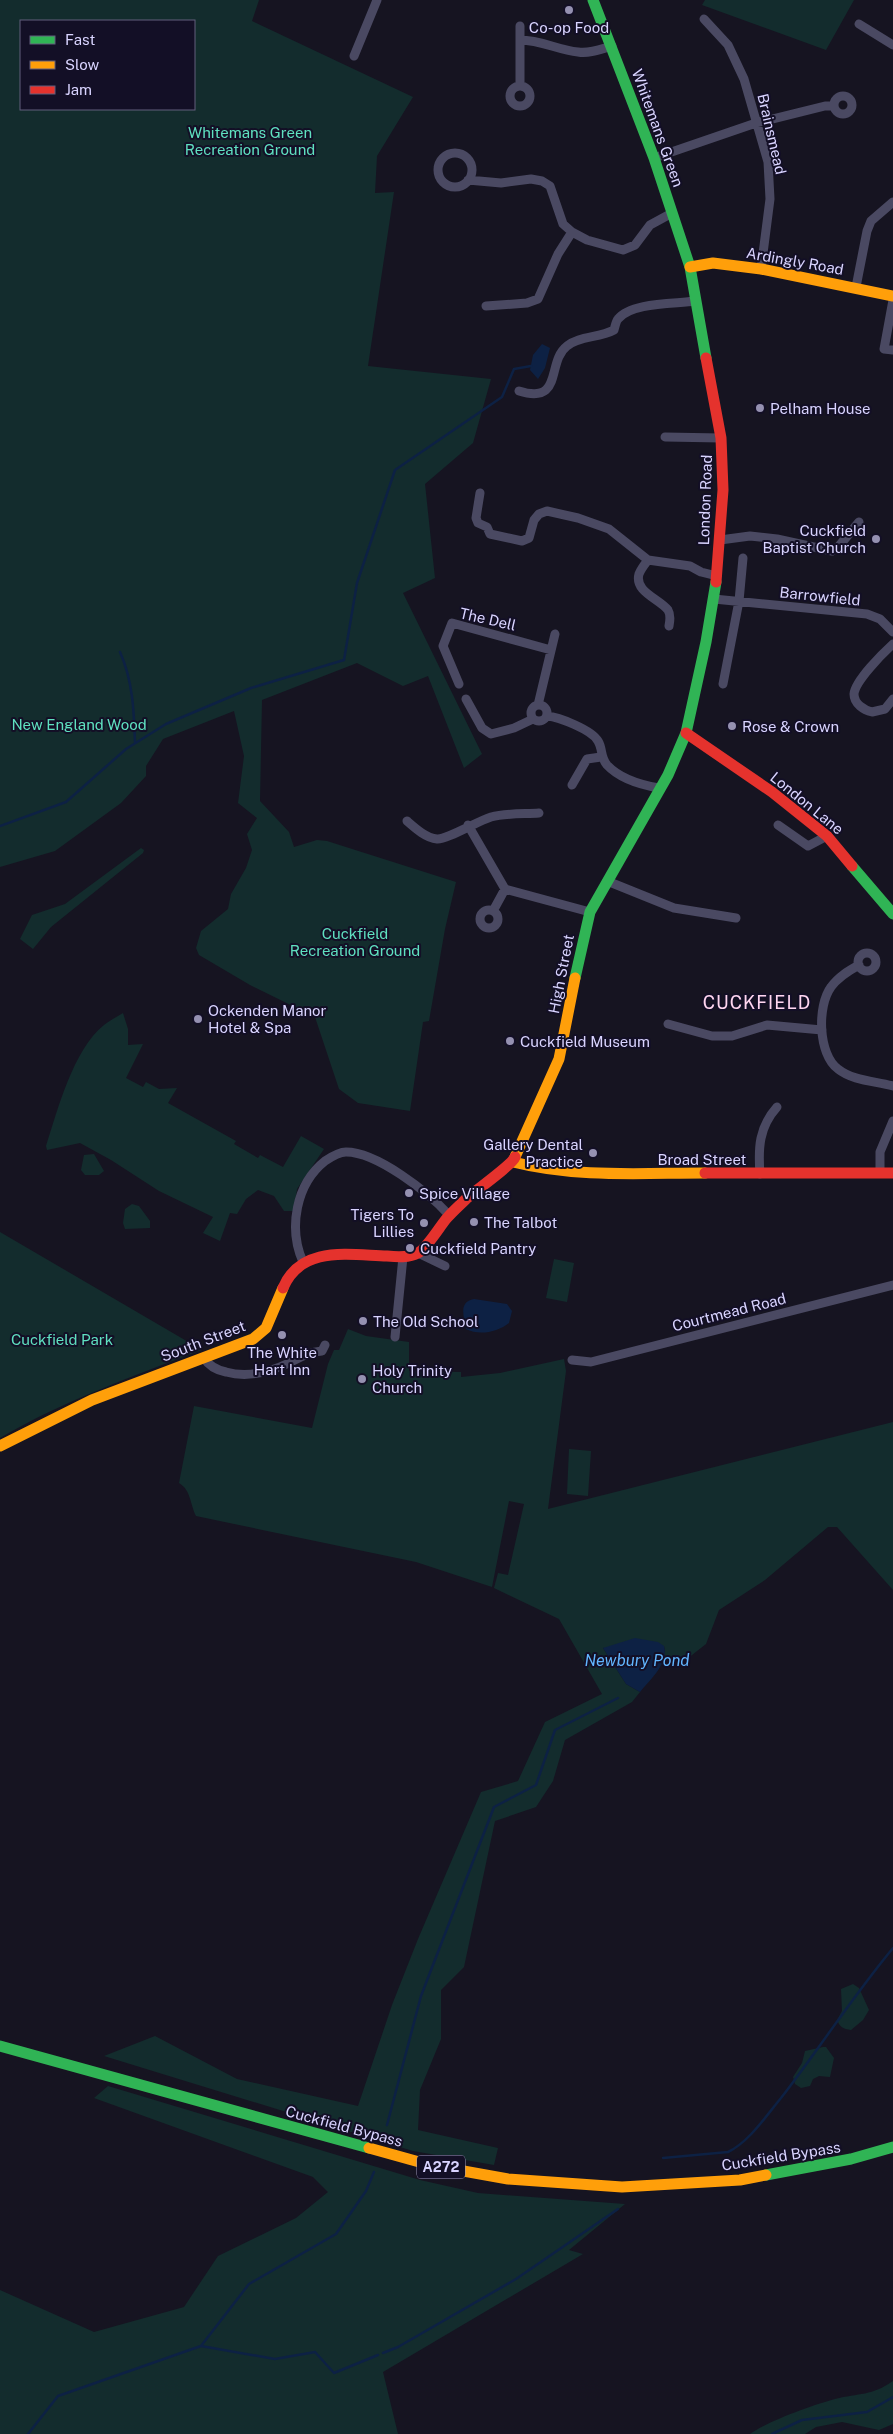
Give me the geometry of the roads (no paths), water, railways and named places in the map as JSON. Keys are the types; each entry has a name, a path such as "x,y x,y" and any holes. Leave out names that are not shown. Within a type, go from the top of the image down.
{"main road":[{"name":"Whitemans Green","path":"592,0 612,46 654,158 690,267"},
{"name":"Ardingly Road","path":"690,267 713,263 761,269 893,296"},
{"name":"London Road","path":"686,733 714,600 723,482 721,438 690,267"},
{"name":"High Street","path":"418,1253 449,1215 486,1181 513,1162 549,1085 558,1059 590,912 668,775 686,733"},
{"name":"London Lane","path":"686,733 772,792 827,836 893,914"},
{"name":"Broad Street","path":"513,1162 544,1170 577,1173 893,1173"},
{"name":"South Street","path":"0,1446 37,1426 153,1376 260,1335 266,1328 288,1276 303,1262 321,1255 333,1254 402,1257 418,1253"},
{"name":"Cuckfield Bypass","path":"0,2046 430,2166 508,2179 622,2187 740,2180 851,2160 893,2147"}],"street":[{"path":"354,56 377,0"},
{"name":"Brainsmead","path":"704,19 728,45 744,78 768,162 770,199 761,269"},
{"path":"859,24 893,45"},
{"path":"520,26 520,86"},
{"path":"520,40 537,40 578,52 592,52 612,46"},
{"path":"654,158 756,124 825,106 834,106"},
{"path":"468,180 501,183 531,179 542,181 550,186 563,224 572,232 587,240 623,250 635,245 650,225 672,213"},
{"path":"856,287 867,230 871,221 893,202"},
{"path":"486,306 527,303 538,299 558,254 572,232"},
{"path":"519,391 531,395 545,391 551,383 563,349 574,342 601,336 614,330 618,319 626,313 661,303 695,300"},
{"path":"893,300 884,349 893,350"},
{"path":"665,437 721,438"},
{"path":"480,493 476,518 478,523 496,536 522,541 529,538 534,520 539,514 547,512 578,518 609,530 648,560 690,566 717,576"},
{"path":"720,540 750,536 778,539 832,551 839,546 859,522"},
{"path":"723,684 739,601 743,558"},
{"path":"648,560 639,573 639,582 648,594 668,610 669,626"},
{"name":"Barrowfield","path":"714,600 867,614 880,618 893,632"},
{"name":"The Dell","path":"459,684 444,646 452,622 551,650"},
{"path":"533,719 532,709 538,705 555,634"},
{"path":"893,644 873,665 854,694 855,700 860,706 872,712 885,710 893,699"},
{"path":"466,699 482,728 491,734 514,728 533,719 541,721 547,716"},
{"path":"538,705 546,708 547,716"},
{"path":"547,716 567,722 593,735 598,740 601,757 617,774 642,785 659,788"},
{"path":"572,785 587,759 601,757"},
{"path":"407,821 423,833 437,839 448,838 468,825 494,816 539,813"},
{"path":"468,825 505,889 590,912"},
{"path":"778,825 808,846 827,836"},
{"path":"607,882 674,908 736,918"},
{"path":"493,911 505,889"},
{"path":"858,965 839,978 829,991 822,1030 826,1056 840,1071 850,1076 893,1086"},
{"path":"668,1024 712,1036 732,1036 767,1025 822,1030"},
{"path":"760,1174 758,1151 760,1136 770,1115 777,1108"},
{"path":"880,1173 880,1152 893,1121"},
{"path":"303,1262 297,1250 298,1200 311,1175 319,1166 344,1152 356,1153 398,1173 419,1186 449,1215"},
{"path":"418,1253 445,1266"},
{"path":"395,1337 402,1257"},
{"name":"Courtmead Road","path":"572,1360 591,1362 893,1285"},
{"path":"204,1358 208,1364 217,1369 250,1374 275,1369 308,1353 322,1351 325,1345"}],"water":[{"path":"542,344 550,348 545,368 538,379 530,370 533,355"},
{"path":"474,1299 507,1304 512,1311 509,1323 499,1329 482,1333 466,1329 463,1315 464,1306"},
{"name":"Newbury Pond","path":"635,1638 658,1642 664,1646 665,1652 658,1671 640,1692 626,1684 603,1648"}],"waterway":[{"path":"0,826 66,802 126,749 166,724 251,688 344,660 357,583 395,470 502,397 514,369 531,366"},
{"path":"120,652 130,685 135,743"},
{"path":"387,2125 421,1996 494,1807 536,1785 555,1730 618,1698"},
{"path":"663,2158 728,2152 743,2142 781,2098 893,1948"},
{"path":"201,2346 249,2284 336,2234 366,2191 374,2172"},
{"path":"383,2353 398,2347 516,2279 618,2209"},
{"path":"28,2434 58,2396 201,2346 275,2359 315,2352 334,2373 378,2355"},
{"path":"772,2434 802,2420 867,2412 893,2397"}],"place":[{"name":"Co-op Food","path":"569,10"},
{"name":"Pelham House","path":"760,408"},
{"name":"Cuckfield Baptist Church","path":"876,539"},
{"name":"Rose & Crown","path":"732,726"},
{"name":"Ockenden Manor Hotel & Spa","path":"198,1019"},
{"name":"Cuckfield Museum","path":"510,1041"},
{"name":"Gallery Dental Practice","path":"593,1153"},
{"name":"Spice Village","path":"409,1193"},
{"name":"The Talbot","path":"474,1222"},
{"name":"Tigers To Lillies","path":"424,1223"},
{"name":"Cuckfield Pantry","path":"410,1248"},
{"name":"The Old School","path":"363,1321"},
{"name":"The White Hart Inn","path":"282,1335"},
{"name":"Holy Trinity Church","path":"362,1379"}],"district":[{"name":"CUCKFIELD","path":"757,1002"}],"park label":[{"name":"Whitemans Green Recreation Ground","path":"250,140"},
{"name":"New England Wood","path":"79,724"},
{"name":"Cuckfield Recreation Ground","path":"355,942"},
{"name":"Cuckfield Park","path":"62,1339"}]}
